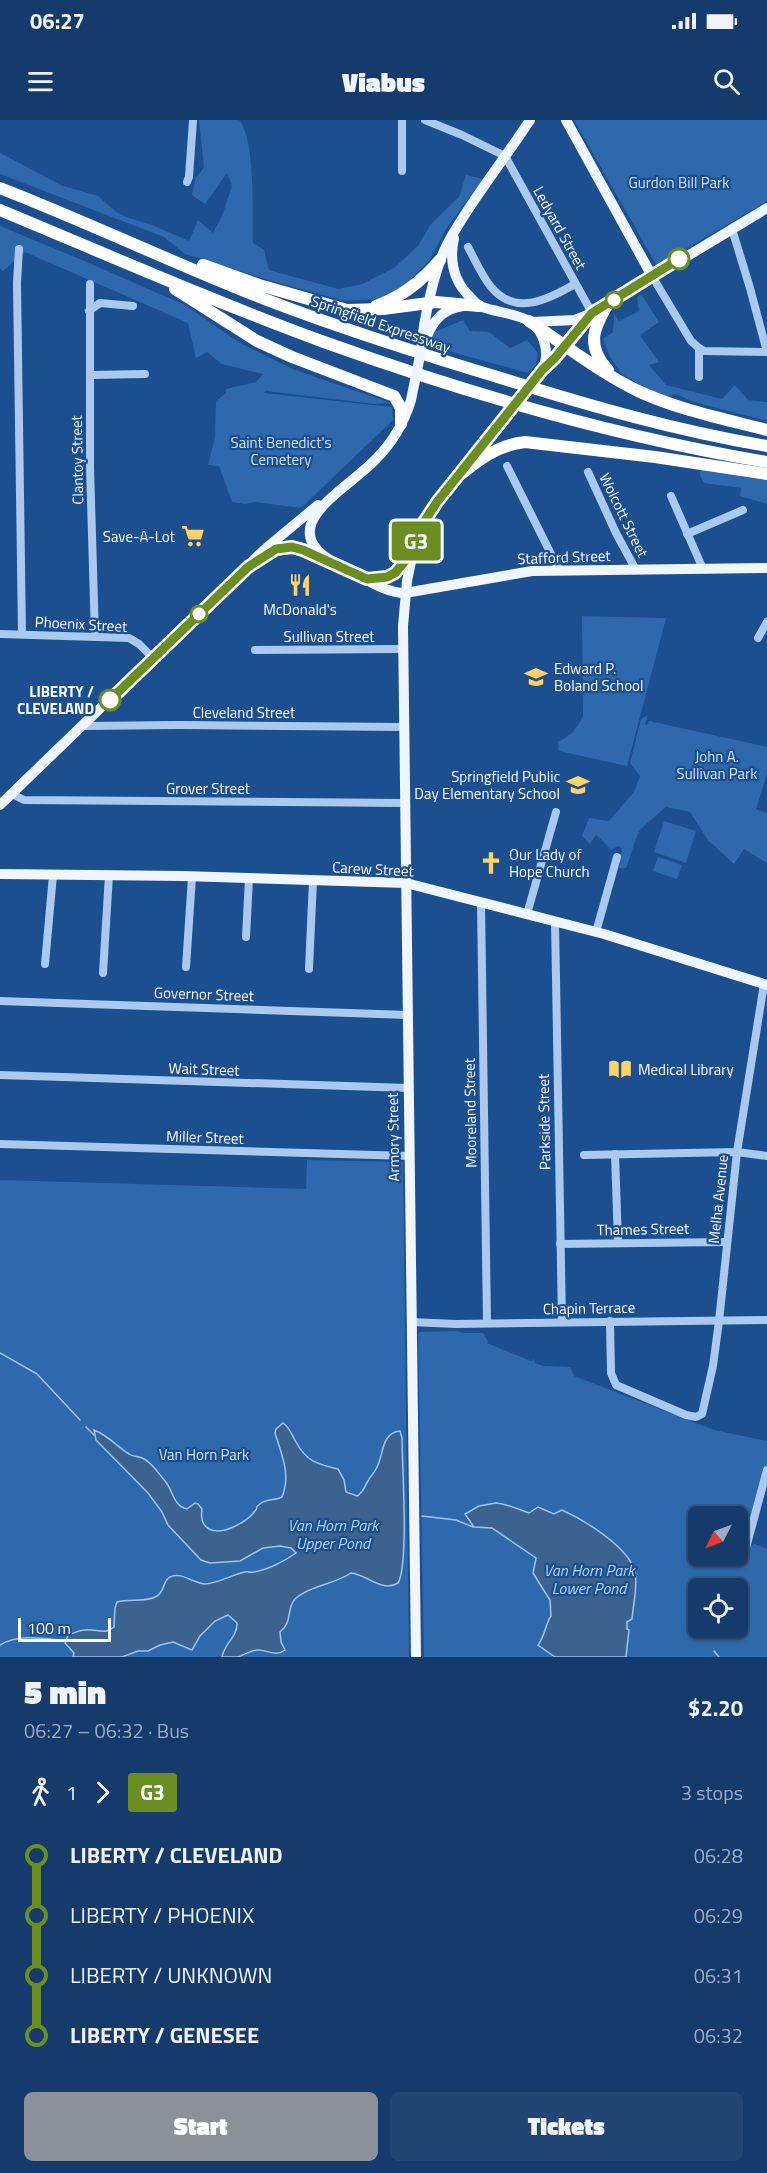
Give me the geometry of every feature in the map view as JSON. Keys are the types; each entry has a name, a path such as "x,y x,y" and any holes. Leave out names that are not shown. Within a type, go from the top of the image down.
{"highway":[{"name":"Springfield Expressway","path":"0,188 269,301 419,353 634,417 767,446"},
{"path":"0,210 154,275 323,342 433,379 629,433 717,454 767,462"},
{"path":"136,244 297,297 347,310 383,309 430,302 477,306"},
{"path":"363,310 380,305 410,289 440,260"},
{"path":"154,275 257,341 292,357 394,396 401,408 401,424"},
{"path":"608,304 596,324 593,338 599,359 615,378"},
{"path":"530,322 615,378 662,400 767,430"},
{"path":"456,478 483,456 512,444 525,442 632,454 767,474"}],"main road":[{"path":"331,562 316,548 309,531 313,517 327,501 372,463 390,443 401,424 411,400 440,260 473,201 530,120"},
{"path":"566,120 652,276"},
{"path":"424,338 433,323 453,308 477,306 530,322 575,320 608,304 767,208"},
{"path":"456,230 452,245 453,271 462,288 477,306"},
{"path":"371,581 395,573 414,547 429,513 541,371 554,359 592,313"},
{"path":"530,322 545,345 541,371"},
{"path":"0,805 283,532 316,506 327,501"},
{"path":"248,567 276,549 292,547 371,581 395,601 403,617"},
{"name":"Armory Street","path":"414,547 405,593 403,649 416,1657"},
{"name":"Stafford Street","path":"371,581 399,593 405,593 524,572 767,568"},
{"name":"Carew Street","path":"0,874 406,884 597,932 765,985"}],"street":[{"path":"187,182 193,120"},
{"path":"402,120 402,171"},
{"path":"425,120 505,156"},
{"name":"Ledyard Street","path":"505,156 592,313"},
{"path":"652,276 691,341 699,348 704,351 767,352 732,229"},
{"path":"468,247 492,289 510,300 538,303 575,284"},
{"path":"19,249 17,283 22,634"},
{"name":"Clantoy Street","path":"90,284 95,636"},
{"path":"89,311 100,303 133,306"},
{"path":"699,348 699,377"},
{"path":"90,375 144,374"},
{"path":"507,466 559,570"},
{"name":"Wolcott Street","path":"588,472 636,570"},
{"path":"671,496 703,569"},
{"path":"687,534 743,510"},
{"path":"758,638 767,622"},
{"name":"Phoenix Street","path":"0,634 129,638 153,658"},
{"name":"Sullivan Street","path":"255,650 403,649"},
{"name":"Cleveland Street","path":"83,726 179,724 404,727"},
{"name":"Grover Street","path":"12,794 24,800 405,803"},
{"path":"527,914 556,812"},
{"path":"597,932 617,856"},
{"path":"45,964 53,875"},
{"path":"103,973 109,875"},
{"path":"186,967 192,877"},
{"path":"246,937 249,879"},
{"path":"309,969 313,880"},
{"name":"Mooreland Street","path":"481,902 487,1323"},
{"name":"Parkside Street","path":"555,921 562,1322"},
{"name":"Melha Avenue","path":"610,1321 611,1373 616,1385 687,1415 699,1416 705,1409 719,1321 736,1152 765,985"},
{"name":"Governor Street","path":"0,1001 408,1016"},
{"name":"Wait Street","path":"0,1076 408,1088"},
{"name":"Miller Street","path":"0,1144 409,1156"},
{"path":"584,1155 736,1152 767,1156"},
{"path":"615,1154 618,1243"},
{"name":"Thames Street","path":"560,1244 726,1242"},
{"name":"Chapin Terrace","path":"411,1322 767,1320"},
{"path":"748,1542 767,1470"},
{"path":"758,1509 767,1511"}],"green space":[{"path":"199,120 239,120 244,130 251,160 253,243 264,250 269,270 338,289 362,284 394,268 418,246 430,225 459,197 466,175 483,179 446,229 429,261 403,287 380,299 345,301 185,254 164,237 0,174 0,153 63,186 98,196 116,212 126,217 189,241 198,220 213,233 222,216 232,186 227,173 205,204 192,195 195,179 204,167"},
{"name":"Gurdon Bill Park","path":"574,120 767,120 767,201 657,266"},
{"name":"Saint Benedict's Cemetery","path":"0,226 185,305 240,343 295,370 391,403 374,404 266,391 264,393 392,407 393,420 301,508 255,502 245,504 232,502 219,466 208,465 215,437 216,401 226,393 226,389 256,382 263,374 222,364 207,352 196,358 188,323 25,252 3,271 0,268"},
{"path":"641,294 659,322 640,335 659,362 649,365 666,385 722,399 735,385 748,400 767,402 767,421 694,402 676,394 664,397 622,374 610,357 603,339 613,332 614,314 619,321 639,311 637,297"},
{"path":"463,320 470,331 489,332 510,348 527,340 538,353 536,365 528,373 430,346 432,333"},
{"path":"700,468 767,478 767,504 740,496 741,488 704,483 700,475"},
{"path":"582,616 666,618 627,766 559,751 558,742 573,732 583,716"},
{"name":"John A. Sullivan Park","path":"648,715 645,724 647,725 649,721 767,747 767,774 756,809 767,813 767,863 744,849 734,864 708,840 690,812 666,807 640,830 626,868 619,868 622,849 618,846 611,850 596,834 590,844 582,836 589,818 609,821 634,792 640,776 630,763 641,719"},
{"path":"664,821 696,831 686,863 654,852"},
{"path":"658,857 682,865 677,879 653,871"},
{"name":"Van Horn Park","path":"307,1160 403,1162 409,1657 0,1657 0,1180 306,1189"},
{"path":"419,1332 483,1333 487,1343 531,1361 534,1359 535,1363 543,1366 570,1367 574,1376 714,1430 767,1441 767,1470 748,1544 748,1506 688,1506 688,1566 748,1566 748,1547 754,1544 767,1549 767,1657 424,1657"}],"water":[{"name":"Van Horn Park Upper Pond","path":"283,1423 304,1454 318,1464 338,1469 344,1480 346,1492 357,1496 362,1492 379,1464 389,1436 400,1431 404,1536 398,1583 386,1586 351,1573 301,1595 292,1603 287,1624 280,1632 285,1650 279,1653 256,1650 237,1657 222,1657 237,1628 237,1623 228,1615 215,1621 200,1636 192,1650 173,1642 122,1657 73,1657 74,1653 65,1643 68,1635 82,1630 110,1630 114,1627 117,1602 153,1598 160,1594 170,1577 179,1576 205,1584 264,1569 296,1553 291,1548 280,1546 263,1548 240,1561 210,1563 201,1560 168,1525 162,1512 148,1493 96,1440 94,1430 131,1455 149,1462 168,1485 179,1505 187,1509 195,1503 198,1504 202,1509 204,1525 214,1531 221,1531 234,1527 246,1519 263,1502 282,1497 286,1473 275,1433"},
{"name":"Van Horn Park Lower Pond","path":"496,1503 529,1513 538,1507 554,1514 562,1510 605,1535 624,1553 635,1572 636,1583 632,1619 627,1622 629,1630 626,1657 555,1657 538,1645 551,1616 550,1600 533,1573 536,1558 492,1528 474,1527 465,1514 479,1506"}],"waterway":[{"path":"0,1353 37,1374 80,1420"},
{"path":"86,1427 94,1435"},
{"path":"422,1516 456,1520 473,1527"},
{"path":"0,1645 24,1638 67,1641"},
{"path":"714,1651 719,1657"}],"bus line":[{"name":"G3","path":"110,700 248,567 276,549 292,547 303,550 367,579 387,577 395,573 414,547 424,522 444,492 543,369 592,313 679,259"}],"place":[{"name":"Save-A-Lot","path":"193,536"},
{"name":"McDonald's","path":"300,585"},
{"name":"Edward P. Boland School","path":"536,677"},
{"name":"LIBERTY / CLEVELAND","path":"110,700"},
{"name":"Springfield Public Day Elementary School","path":"578,785"},
{"name":"Our Lady of Hope Church","path":"491,863"},
{"name":"Medical Library","path":"620,1069"}]}
